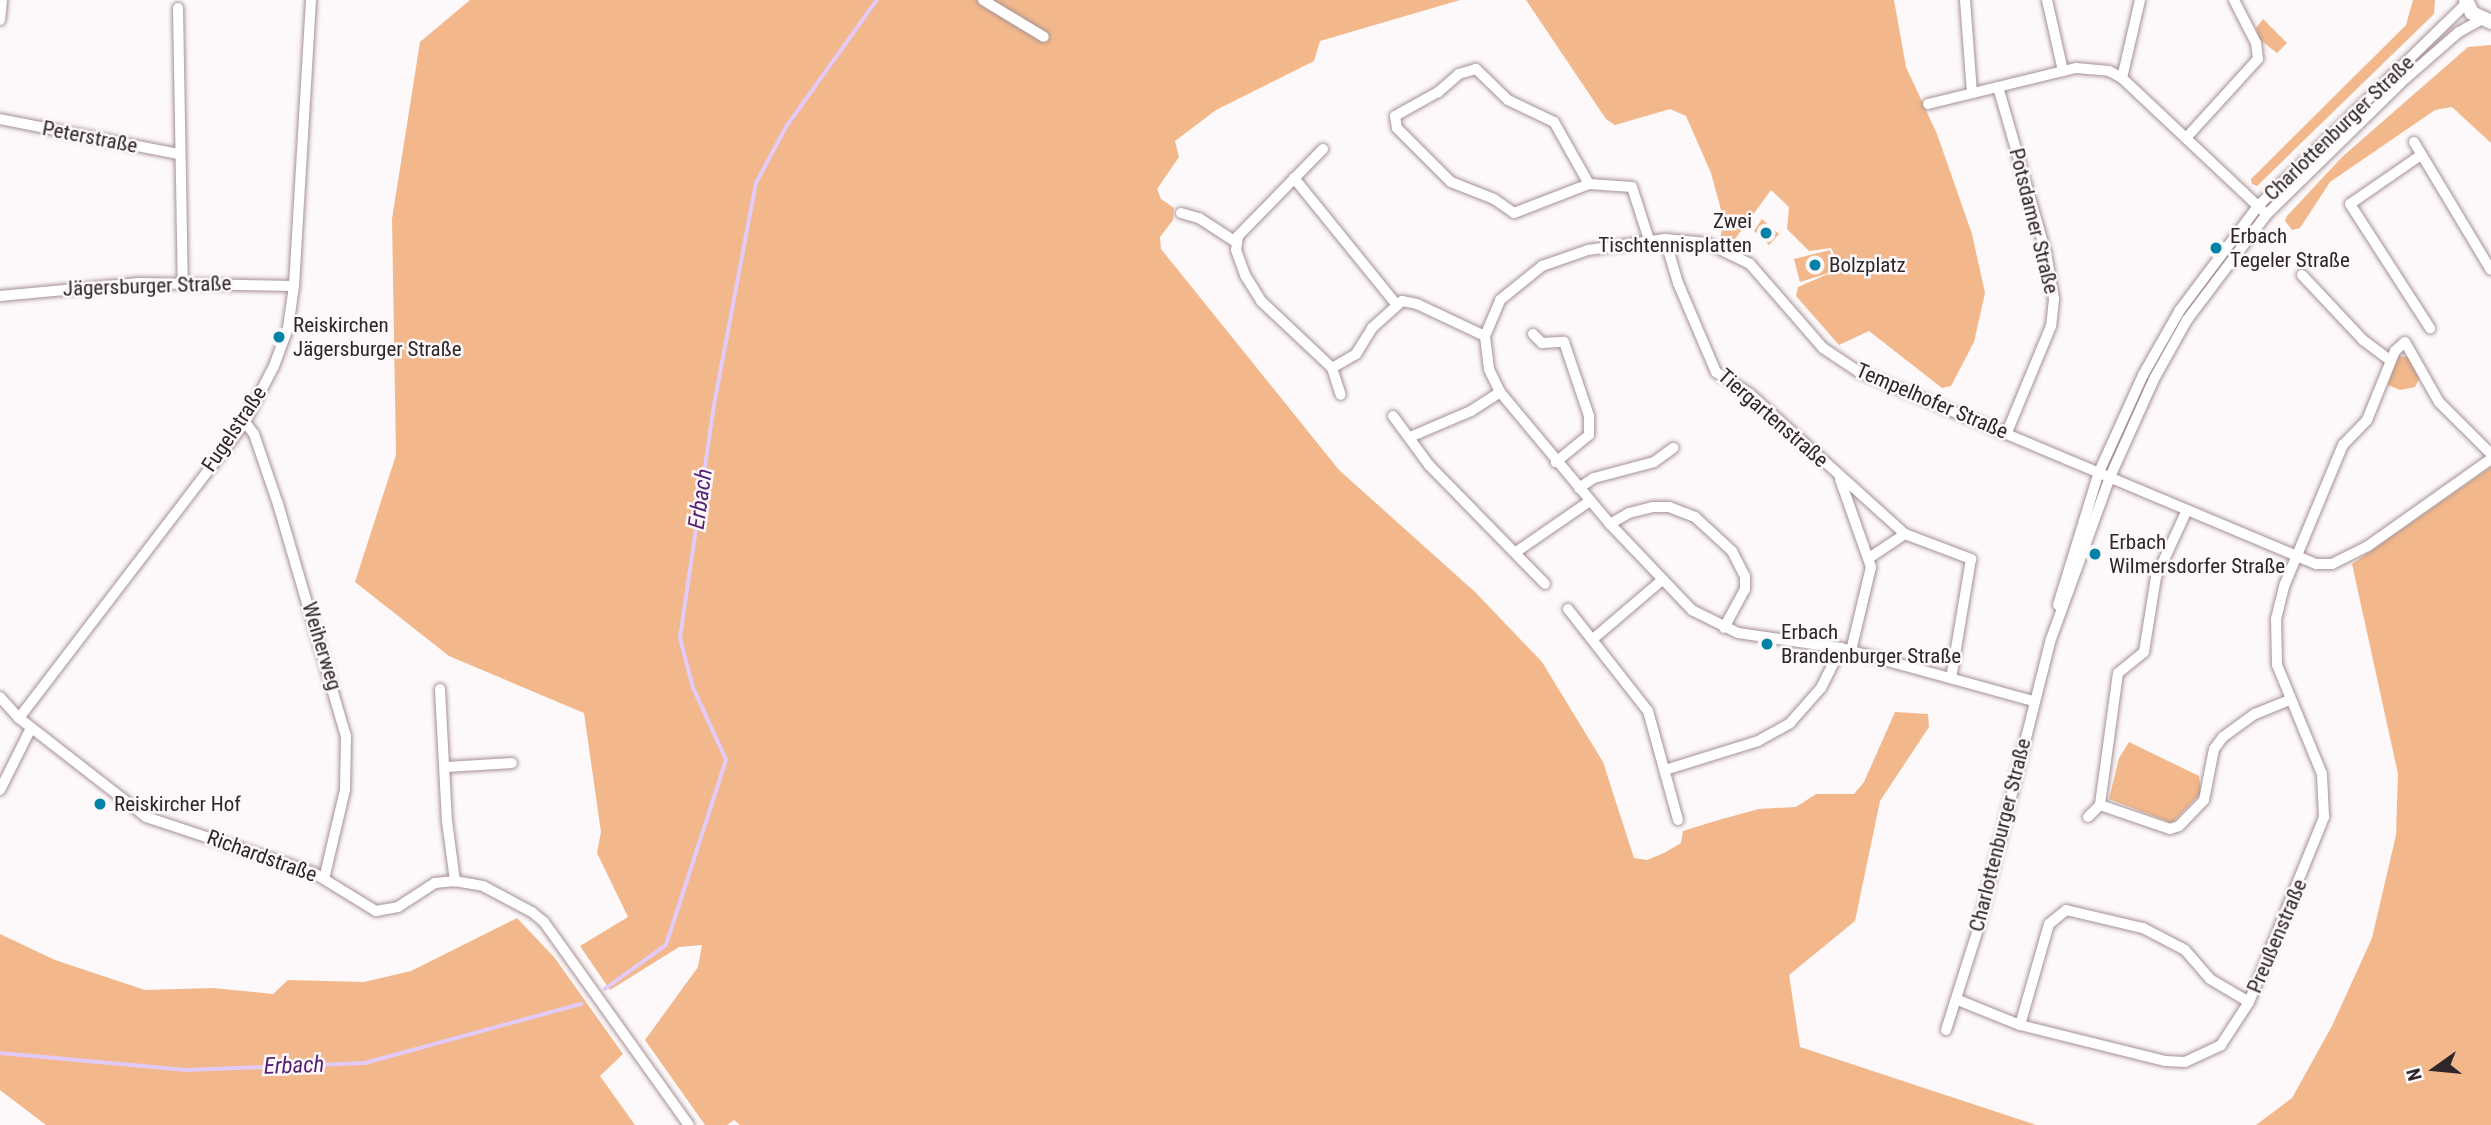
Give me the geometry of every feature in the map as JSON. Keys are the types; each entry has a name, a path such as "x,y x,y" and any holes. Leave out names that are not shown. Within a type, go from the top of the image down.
{"street":[{"path":"0,20 2,0"},
{"name":"Fugelstraße","path":"19,718 245,422 283,343 294,286 312,0"},
{"path":"983,0 1044,37"},
{"path":"1965,0 1972,93"},
{"path":"2047,0 2063,71"},
{"path":"2122,78 2140,0"},
{"path":"2186,138 2258,59 2256,43 2234,0"},
{"path":"2466,2 2486,21"},
{"name":"Charlottenburger Straße","path":"2051,639 2067,563 2099,472 2143,375 2180,310 2262,210 2466,2"},
{"path":"178,8 183,282"},
{"name":"Charlottenburger Straße","path":"1946,1030 1958,1000 2051,639 2110,477 2170,349 2262,210 2459,32 2486,21"},
{"path":"1928,104 2063,71 2098,68 2122,78 2262,210"},
{"path":"1589,184 1554,121 1508,100 1476,69 1459,74 1438,92 1395,116 1397,128 1451,183 1494,199 1507,210 1521,212 1589,184 1632,187 1649,240"},
{"name":"Potsdamer Straße","path":"1998,87 2046,253 2054,299 2048,334 2007,432"},
{"name":"Peterstraße","path":"0,119 180,154"},
{"path":"2414,142 2491,270"},
{"path":"1236,242 1323,149"},
{"path":"2421,155 2350,204 2430,328"},
{"path":"1294,177 1396,304"},
{"path":"1181,213 1199,218 1236,242 1245,275 1261,301 1332,368 1341,395"},
{"name":"Tiergartenstraße","path":"1665,239 1678,283 1716,372 1750,394 1905,534 1971,559 1951,678"},
{"name":"Tempelhofer Straße","path":"1485,336 1500,300 1542,266 1588,250 1649,240 1707,243 1750,264 1823,348 1859,372 2007,432 2315,564 2347,558 2491,456"},
{"path":"2302,275 2363,340 2391,361"},
{"name":"Jägersburger Straße","path":"0,296 183,282 294,286"},
{"path":"1332,368 1356,354 1372,328 1396,304 1417,304 1485,336 1489,369 1500,392 1578,488 1661,581 1692,610 1724,628 1846,649 2033,701"},
{"path":"1533,334 1542,343 1564,342 1589,416 1588,435 1556,462"},
{"name":"Preußenstraße","path":"1958,1000 2020,1025 2122,1053 2185,1062 2221,1045 2249,1002 2324,817 2322,774 2289,700 2274,643 2276,620 2295,557 2343,445 2367,420 2391,361 2405,342 2439,402 2491,456"},
{"path":"1410,437 1471,411 1500,392"},
{"path":"1393,416 1429,465 1545,584"},
{"name":"Weiherweg","path":"245,422 254,434 278,504 346,736 345,790 324,878"},
{"path":"1578,488 1594,478 1654,462 1673,448"},
{"name":"Tiergartenstraße","path":"1839,477 1869,558"},
{"path":"1516,552 1590,501"},
{"path":"1610,524 1629,513 1653,507 1669,507 1695,517 1732,551 1745,576 1745,589 1724,628"},
{"path":"2088,817 2100,805 2119,673 2144,652 2156,577 2187,510"},
{"path":"1665,770 1758,741 1790,723 1821,688 1846,649 1871,577 1869,558 1905,534"},
{"path":"1594,639 1661,581"},
{"path":"1568,609 1639,694 1665,770 1678,820"},
{"path":"439,689 447,767 447,821 455,881 509,898 544,922 689,1125"},
{"name":"Richardstraße","path":"0,697 19,718 146,817 252,849 324,878 376,911 398,907 435,883 455,881"},
{"path":"2100,805 2170,829 2179,826 2204,800 2214,749 2223,737 2255,714 2289,700"},
{"path":"0,790 32,727"},
{"path":"447,767 512,763"},
{"path":"2020,1025 2049,923 2066,910 2143,928 2185,950 2210,979 2249,1002"}],"shaded area":[{"path":"470,0 1460,0 1320,41 1314,61 1216,110 1175,141 1179,157 1157,189 1161,199 1174,208 1173,220 1160,237 1161,249 1339,470 1475,592 1542,662 1603,762 1634,858 1647,860 1664,853 1681,843 1683,831 1722,819 1759,809 1796,807 1816,794 1854,794 1864,782 1895,712 1928,714 1929,727 1880,801 1855,921 1789,975 1800,1047 2036,1125 740,1125 734,1120 727,1125 705,1125 645,1040 698,967 702,945 679,947 610,990 580,946 628,917 597,853 601,832 584,713 449,656 355,582 396,455 392,219 420,42"},
{"path":"1526,0 1894,0 1906,67 1937,134 1972,234 1985,293 1974,342 1951,386 1942,388 1869,331 1839,345 1796,296 1798,287 1835,271 1800,282 1794,259 1830,250 1835,269 1838,262 1831,248 1809,251 1787,229 1789,207 1771,190 1732,243 1720,239 1724,221 1711,173 1686,116 1670,109 1615,125 1606,119"},
{"path":"2413,0 2435,0 2434,14 2257,186 2252,184 2251,179 2406,25"},
{"path":"2263,19 2287,43 2277,53 2259,39 2256,28"},
{"path":"2491,45 2491,143 2452,107 2435,110 2330,182 2300,228 2292,230 2285,221 2287,216 2342,157 2468,47"},
{"name":"Zwei Tischtennisplatten","path":"1762,219 1779,234 1769,245 1754,231"},
{"path":"2398,356 2409,357 2420,377 2415,387 2400,390 2388,385"},
{"path":"2491,467 2491,1125 2256,1125 2292,1098 2332,1026 2372,938 2396,835 2398,774 2352,564"},
{"path":"2129,742 2199,776 2201,793 2172,823 2109,799 2119,758"},
{"path":"517,918 554,957 623,1054 600,1076 635,1125 46,1125 0,1090 0,934 55,960 145,990 213,988 273,994 288,980 364,982 411,971"}],"waterway":[{"name":"Erbach","path":"605,989 666,945 726,760 693,688 680,638 714,405 756,183 786,127 877,0"},
{"name":"Erbach","path":"0,1053 186,1070 365,1063 581,1004"}],"place":[{"name":"Zwei Tischtennisplatten","path":"1766,233"},
{"name":"Erbach Tegeler Straße","path":"2216,248"},
{"name":"Bolzplatz","path":"1815,265"},
{"name":"Reiskirchen Jägersburger Straße","path":"279,337"},
{"name":"Erbach Wilmersdorfer Straße","path":"2095,554"},
{"name":"Erbach Brandenburger Straße","path":"1767,644"},
{"name":"Reiskircher Hof","path":"100,804"}]}
